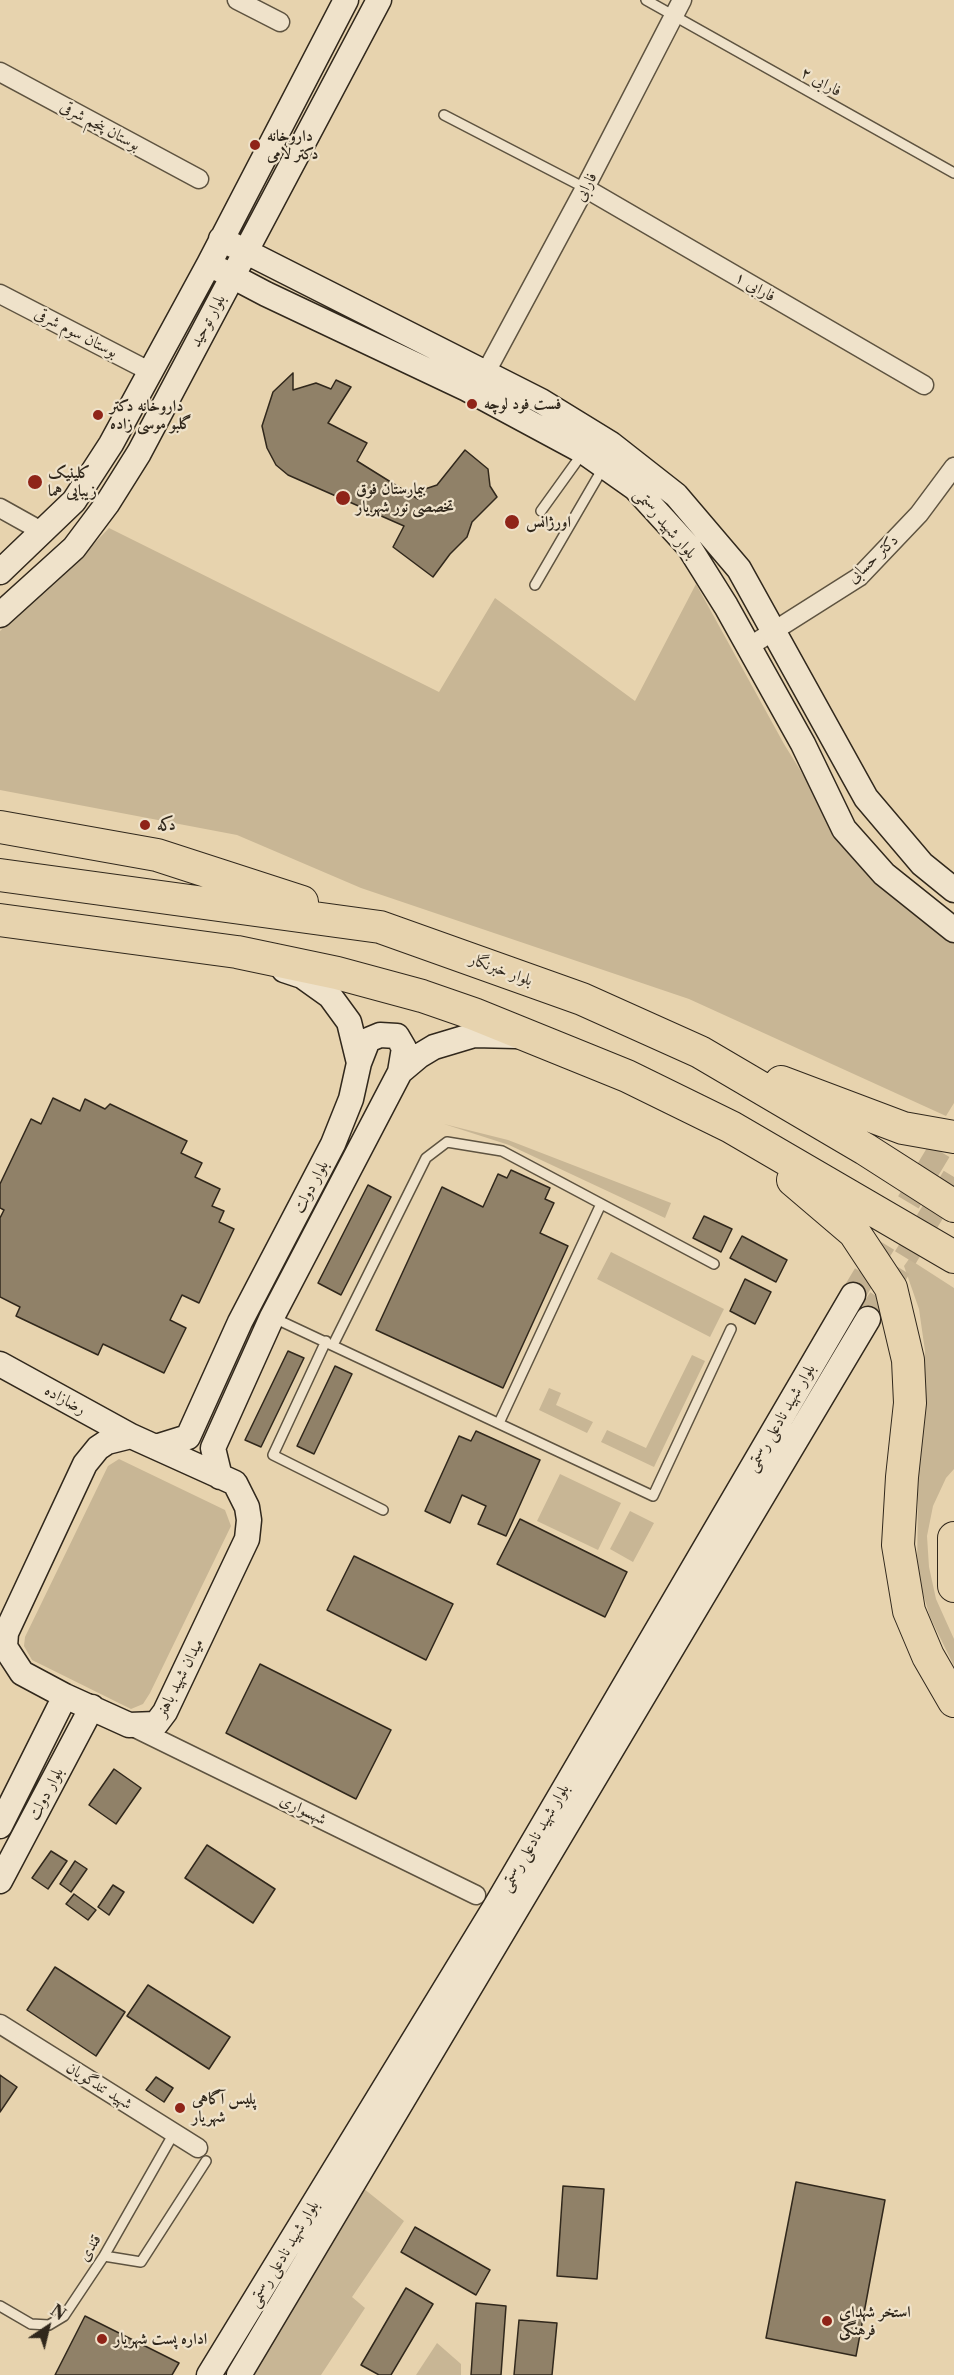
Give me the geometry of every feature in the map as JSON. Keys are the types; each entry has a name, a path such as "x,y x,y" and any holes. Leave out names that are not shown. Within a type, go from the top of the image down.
{"highway":[{"path":"0,826 158,855 380,927"},
{"name":"بلوار خبرنگار","path":"0,874 380,927 582,999 700,1052 865,1149 954,1206"},
{"path":"0,920 237,952 422,996 531,1036 627,1076 731,1127 954,1257"},
{"path":"700,1052 903,1128 954,1137"},
{"path":"731,1127 854,1232 891,1288 908,1360 910,1403 898,1545 909,1611 928,1656 954,1701"},
{"path":"954,1538 954,1586"}],"main road":[{"name":"بلوار توحید","path":"0,572 75,501 111,444 209,264 346,0"},
{"name":"بلوار توحید","path":"0,615 74,548 107,504 139,453 379,0"},
{"name":"بلوار شهید رستمی","path":"221,239 541,401 611,444 676,495 739,569 866,798 922,864 954,890"},
{"name":"بلوار شهید رستمی","path":"209,264 467,389 584,452 635,488 689,547 750,646 803,744 844,829 884,874 954,930"},
{"path":"267,294 261,282 261,274 266,270 276,268"},
{"name":"بلوار دولت","path":"156,1447 188,1437 240,1322 333,1144 351,1099 359,1063 349,1022 330,996 302,976 237,952"},
{"path":"359,1063 368,1040 380,1035 397,1036 404,1048 400,1072"},
{"name":"بلوار دولت","path":"220,1477 213,1448 272,1317 400,1072 434,1047 474,1035 531,1036"},
{"name":"بلوار شهید نادعلی رستمی","path":"209,2375 495,1907 852,1295"},
{"name":"بلوار شهید نادعلی رستمی","path":"239,2375 868,1319"},
{"name":"رضازاده","path":"0,1364 131,1436"},
{"path":"129,1725 11,1668 5,1647 6,1633 85,1464 107,1442 131,1436"},
{"name":"میدان شهید باهنر","path":"129,1725 156,1724 165,1712 247,1539 249,1520 244,1501 235,1483 131,1436"},
{"name":"بلوار دولت","path":"0,1826 65,1696"},
{"name":"بلوار دولت","path":"0,1881 92,1707"}],"street":[{"path":"237,0 280,22"},
{"name":"فارابی","path":"486,372 678,8"},
{"name":"بوستان پنجم شرقی","path":"0,72 199,179"},
{"name":"فارابی ۱","path":"585,188 924,385"},
{"name":"بوستان سوم شرقی","path":"0,294 151,372"},
{"name":"دکتر حسابی","path":"750,646 859,577 919,514 954,467"},
{"path":"0,508 43,532"},
{"name":"شهسواری","path":"129,1725 476,1895"},
{"name":"شهید تندگویان","path":"0,2024 174,2133 202,2154"}],"lane":[{"name":"فارابی ۲","path":"646,0 678,8 954,173"},
{"path":"444,115 585,188"},
{"path":"542,511 584,452"},
{"path":"535,585 604,466"},
{"path":"383,1510 273,1455 426,1158 447,1143 502,1152 714,1264"},
{"path":"499,1423 602,1204"},
{"path":"272,1317 653,1496 731,1329"},
{"name":"قندی","path":"0,2307 31,2324 49,2325 64,2316 104,2256 174,2133"},
{"path":"104,2256 141,2262 202,2154"}],"shaded area":[{"path":"109,528 439,692 495,598 635,701 696,584 784,744 847,846 954,942 954,1103 946,1116 689,999 361,888 237,835 0,790 0,631 66,573"},
{"path":"444,1124 508,1140 671,1203 665,1218 509,1145"},
{"path":"611,1252 724,1309 710,1337 597,1279"},
{"path":"909,1259 954,1288 954,1469 946,1478 933,1506 927,1536 929,1567 936,1599 954,1639 954,1666 930,1617 917,1573 918,1489 925,1351 919,1309 904,1266"},
{"path":"692,1355 705,1361 654,1467 601,1442 607,1430 646,1448"},
{"path":"549,1388 561,1393 556,1405 593,1422 587,1433 539,1410"},
{"path":"119,1459 225,1510 231,1526 150,1693 143,1704 131,1709 32,1660 24,1646 25,1637 108,1466"},
{"path":"560,1474 621,1503 598,1550 537,1521"},
{"path":"630,1511 654,1523 633,1562 610,1549"},
{"path":"363,2188 404,2221 352,2297 365,2308 321,2375 251,2375"},
{"path":"437,2343 461,2364 461,2375 416,2375"}],"building":[{"path":"293,373 293,390 316,383 331,389 336,380 351,387 328,423 367,443 357,461 418,499 422,490 437,485 465,450 488,469 490,486 497,497 472,522 467,537 450,554 433,577 393,547 404,526 288,475 276,465 267,448 262,426 273,392"},
{"path":"53,1098 80,1111 85,1099 105,1109 110,1104 187,1141 181,1153 202,1163 195,1177 220,1189 212,1206 224,1211 219,1222 234,1229 199,1303 182,1295 170,1320 186,1328 164,1373 103,1344 98,1355 16,1316 20,1307 0,1297 0,1218 4,1210 0,1208 0,1184 31,1119 41,1124"},
{"path":"511,1170 550,1188 545,1199 554,1203 540,1233 568,1246 503,1388 376,1330 442,1187 483,1207 498,1174 507,1178"},
{"path":"368,1185 391,1197 341,1295 318,1283"},
{"path":"704,1216 732,1229 721,1252 693,1238"},
{"path":"742,1236 787,1260 776,1282 730,1258"},
{"path":"745,1279 771,1292 755,1324 730,1311"},
{"path":"288,1351 304,1358 261,1447 245,1440"},
{"path":"335,1366 352,1374 314,1454 297,1446"},
{"path":"476,1431 540,1460 506,1536 478,1524 486,1506 462,1495 450,1523 425,1511 459,1436 471,1441"},
{"path":"520,1519 627,1572 605,1617 497,1564"},
{"path":"354,1556 453,1604 426,1660 327,1610"},
{"path":"260,1664 391,1730 356,1799 226,1733"},
{"path":"114,1769 141,1788 116,1824 89,1805"},
{"path":"207,1845 275,1889 253,1923 185,1878"},
{"path":"51,1851 67,1861 48,1889 32,1878"},
{"path":"75,1861 87,1869 71,1892 60,1884"},
{"path":"113,1885 124,1892 109,1915 98,1907"},
{"path":"74,1894 96,1910 88,1920 66,1904"},
{"path":"55,1967 125,2012 96,2056 27,2010"},
{"path":"148,1985 230,2037 209,2069 127,2016"},
{"path":"0,2075 17,2087 0,2112"},
{"path":"156,2077 173,2088 164,2102 146,2090"},
{"path":"796,2182 885,2200 856,2356 766,2338"},
{"path":"563,2186 604,2189 597,2279 557,2276"},
{"path":"415,2227 490,2270 476,2295 401,2252"},
{"path":"406,2288 433,2304 391,2375 379,2375 361,2365"},
{"path":"476,2303 506,2306 501,2375 471,2375"},
{"name":"اداره پست شهریار","path":"85,2316 179,2363 172,2375 55,2375"},
{"path":"519,2320 557,2323 552,2375 514,2375"}],"tunnel":[{"path":"853,1295 954,1126"},
{"path":"868,1319 954,1177"}],"place":[{"name":"داروخانه دکتر لامی","path":"255,145"},
{"name":"فست فود لوچه","path":"472,404"},
{"name":"داروخانه دکتر گلبو موسی زاده","path":"98,415"},
{"name":"کلینیک زیبایی هما","path":"35,482"},
{"name":"بیمارستان فوق تخصصی نور شهریار","path":"343,498"},
{"name":"اورژانس","path":"512,522"},
{"name":"دکه","path":"145,825"},
{"name":"پلیس آگاهی شهریار","path":"180,2108"},
{"name":"استخر شهدای فرهنگی","path":"827,2321"},
{"name":"اداره پست شهریار","path":"102,2339"}]}
